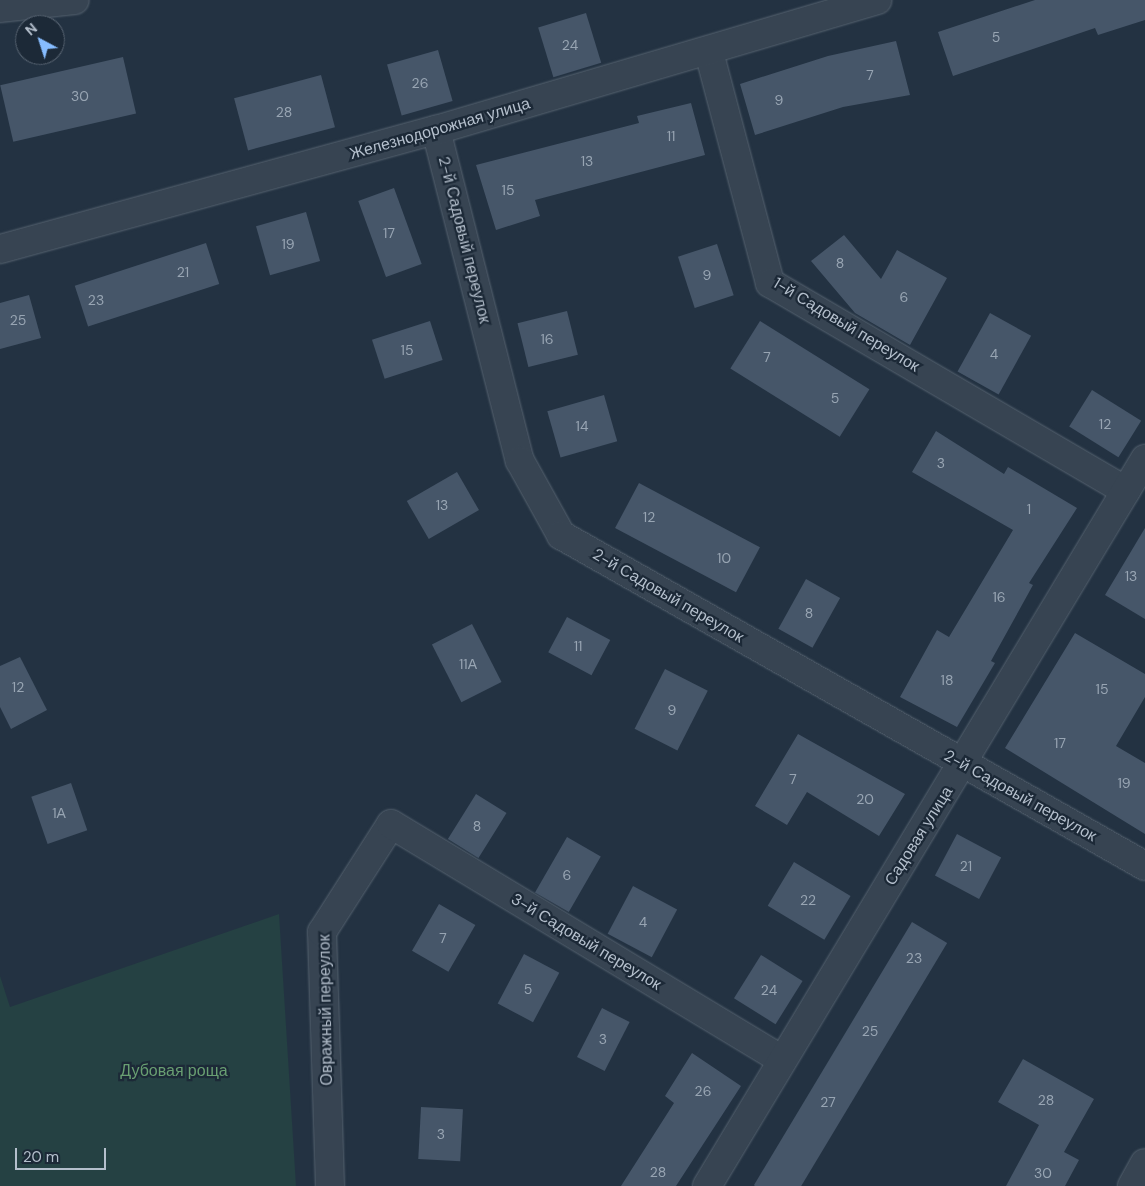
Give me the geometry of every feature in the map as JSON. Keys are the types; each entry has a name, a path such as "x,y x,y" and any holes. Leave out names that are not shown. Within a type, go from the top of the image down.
{"street":[{"path":"0,8 75,0"},
{"name":"Железнодорожная улица","path":"0,250 436,130 709,52 878,0"},
{"name":"1-й Садовый переулок","path":"709,52 770,283 1126,491"},
{"name":"2-й Садовый переулок","path":"436,130 520,462 561,534 1145,866"},
{"name":"Садовая улица","path":"707,1186 963,764 1145,459"},
{"name":"3-й Садовый переулок","path":"391,824 782,1060"},
{"name":"Овражный переулок","path":"330,1186 322,932 391,824"},
{"path":"1132,1186 1145,1163"}],"green space":[{"name":"Дубовая роща","path":"279,914 296,1186 0,1186 0,976 10,1007"}],"building":[{"path":"1035,0 1145,0 1145,20 1098,35 1095,28 953,76 938,32"},
{"path":"586,13 601,63 553,77 538,28"},
{"path":"896,41 910,95 843,107 755,135 740,84 828,56"},
{"path":"438,50 453,101 402,116 387,65"},
{"path":"123,57 136,114 13,142 0,85"},
{"path":"321,75 335,127 248,150 234,98"},
{"path":"691,103 705,155 535,200 540,216 496,230 476,165 639,123 637,116"},
{"path":"394,188 422,264 386,277 358,201"},
{"path":"306,212 320,261 270,275 256,226"},
{"path":"844,235 881,279 897,250 947,278 910,345 855,313 811,261"},
{"path":"206,243 219,284 88,327 75,286"},
{"path":"717,244 734,295 695,308 678,257"},
{"path":"29,295 41,338 0,349 0,303"},
{"path":"567,311 578,355 528,367 518,323"},
{"path":"990,313 1031,336 999,394 958,372"},
{"path":"430,321 443,360 385,379 372,340"},
{"path":"760,321 869,389 840,437 730,368"},
{"path":"1092,390 1141,421 1118,457 1069,426"},
{"path":"604,395 617,441 561,457 547,411"},
{"path":"936,431 1004,474 1008,467 1077,508 1029,583 1033,585 991,661 995,663 957,727 900,697 937,630 949,637 1013,530 912,472"},
{"path":"457,472 479,510 429,539 407,501"},
{"path":"639,483 760,547 736,592 615,528"},
{"path":"1145,528 1145,619 1105,595"},
{"path":"806,579 840,598 812,648 778,629"},
{"path":"567,617 610,640 591,675 548,652"},
{"path":"472,624 502,682 461,702 432,644"},
{"path":"1075,633 1145,674 1145,697 1116,746 1145,763 1145,834 1005,748"},
{"path":"20,657 47,710 11,729 0,707 0,666"},
{"path":"665,669 708,691 677,750 635,729"},
{"path":"798,734 905,794 879,836 807,792 787,825 755,806"},
{"path":"71,783 87,830 48,844 31,797"},
{"path":"476,794 507,813 478,858 448,839"},
{"path":"957,834 1001,857 979,899 935,875"},
{"path":"567,837 601,856 569,912 535,892"},
{"path":"794,862 851,896 824,940 768,906"},
{"path":"633,886 677,909 652,957 608,934"},
{"path":"439,904 475,925 448,972 412,951"},
{"path":"912,922 947,943 801,1186 754,1185"},
{"path":"524,954 559,973 533,1022 498,1003"},
{"path":"761,955 803,981 776,1024 734,998"},
{"path":"602,1008 630,1022 605,1071 577,1057"},
{"path":"692,1053 741,1086 676,1186 621,1186 674,1103 665,1096"},
{"path":"1023,1059 1094,1099 1064,1152 1079,1160 1065,1186 1006,1186 1039,1125 998,1102"},
{"path":"421,1107 463,1109 460,1161 418,1159"}]}
